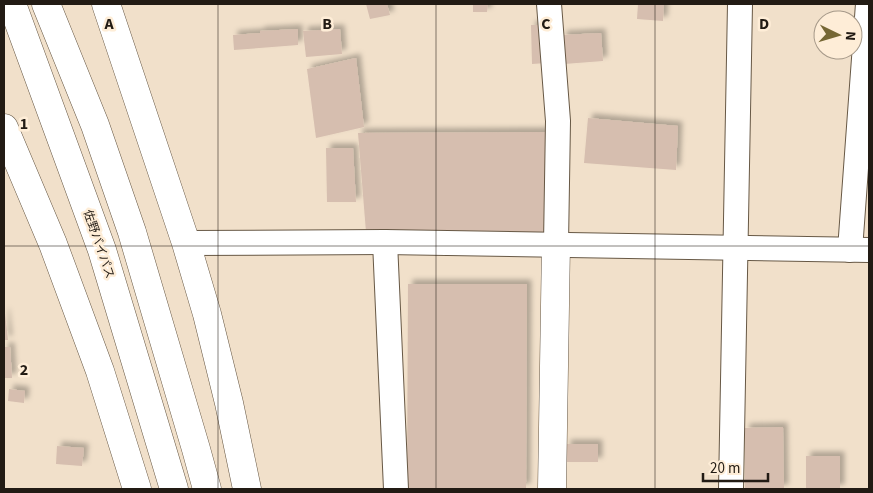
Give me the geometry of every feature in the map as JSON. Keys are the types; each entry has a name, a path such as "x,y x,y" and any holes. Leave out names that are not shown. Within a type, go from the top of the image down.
{"main road":[{"path":"4,8 10,4"},
{"name":"佐野バイパス","path":"10,4 102,250 174,489"},
{"path":"46,4 95,125 132,232 207,489"},
{"path":"106,4 186,242 207,314 229,403 247,489"},
{"path":"4,128 53,244 77,307 100,371 137,489"},
{"path":"552,489 556,244"}],"street":[{"path":"549,4 558,121 556,244"},
{"path":"731,489 740,4"},
{"path":"186,242 556,244 859,250 868,4"},
{"path":"385,242 396,489"}],"building":[{"path":"366,4 387,4 390,15 370,19"},
{"path":"473,4 488,4 487,12 473,12"},
{"path":"638,4 664,4 663,21 637,19"},
{"path":"531,25 545,25 546,63 532,64"},
{"path":"298,29 298,45 234,50 233,35 260,33 260,31"},
{"path":"340,29 342,54 306,57 303,31"},
{"path":"601,33 603,61 564,64 562,35"},
{"path":"356,58 364,127 316,138 307,69"},
{"path":"588,118 678,126 676,170 584,163"},
{"path":"548,132 545,236 366,232 358,133"},
{"path":"326,148 353,148 356,202 327,202"},
{"path":"408,284 527,284 526,488 407,488"},
{"path":"5,313 8,340 4,340"},
{"path":"4,347 10,347 12,378 4,378"},
{"path":"9,389 25,391 24,403 8,401"},
{"path":"783,427 784,489 745,489 745,428"},
{"path":"566,444 598,444 598,462 567,462"},
{"path":"57,446 84,448 82,466 56,464"},
{"path":"806,456 840,456 840,489 806,489"}]}
